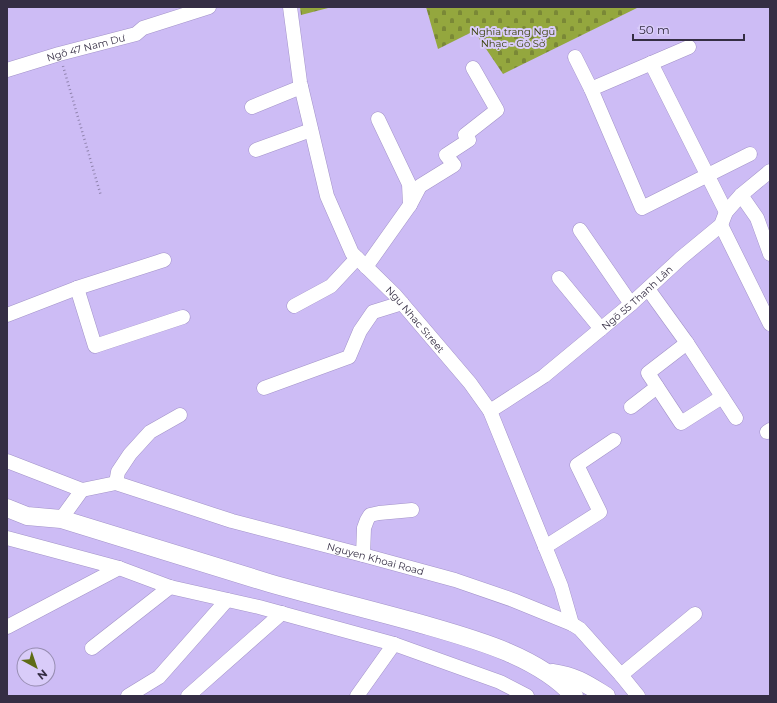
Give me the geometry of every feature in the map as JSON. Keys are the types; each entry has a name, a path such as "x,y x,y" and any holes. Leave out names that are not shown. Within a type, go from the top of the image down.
{"main road":[{"path":"7,508 27,516 61,519 270,583 468,638 532,663 566,687 574,696"},
{"path":"548,673 567,675 581,680 606,696"}],"street":[{"name":"Ngõ 47 Nam Dư","path":"7,70 59,54 136,34 143,28 209,7"},
{"name":"Ngu Nhac Street","path":"290,7 301,87 327,196 352,253 402,303 470,383 490,410 526,496 561,586 572,624"},
{"path":"591,89 689,47"},
{"path":"575,57 591,89 642,208 709,176 750,154"},
{"path":"651,63 709,176 724,218 770,324"},
{"path":"294,306 331,286 361,262 410,205 420,186 454,165 446,155 469,140 465,135 497,110 473,68"},
{"path":"252,107 301,87"},
{"path":"378,119 409,184 410,205"},
{"path":"256,150 311,130"},
{"name":"Ngõ 55 Thanh Lân","path":"490,410 544,376 631,304 724,218 741,195 770,171"},
{"path":"741,195 757,218 770,254"},
{"path":"580,230 631,304"},
{"path":"7,315 77,288 164,260"},
{"path":"559,278 601,329"},
{"path":"77,288 95,346 183,317"},
{"path":"648,289 687,343 736,418"},
{"path":"264,388 349,357 360,332 373,312 402,303"},
{"path":"687,343 648,373 657,387 681,423 722,397"},
{"path":"631,407 657,387"},
{"path":"116,483 118,472 130,454 150,432 180,415"},
{"path":"545,547 600,512 577,465 614,440"},
{"path":"7,461 82,490 61,519"},
{"name":"Nguyen Khoai Road","path":"82,490 116,483 232,521 454,580 513,600 572,624 580,629 638,696"},
{"path":"363,555 364,528 370,516 379,512 412,510"},
{"path":"7,538 120,568 170,587 282,613 394,644 500,682 527,696"},
{"path":"7,627 120,568"},
{"path":"92,648 170,587"},
{"path":"128,696 159,677 227,600"},
{"path":"188,696 282,613"},
{"path":"621,675 695,614"},
{"path":"357,696 394,644"}],"path":[{"path":"59,54 101,196"}],"green space":[{"path":"300,7 332,7 301,15"},
{"name":"Nghĩa trang Ngũ Nhạc - Gò Sở","path":"426,7 639,7 503,74 474,31 438,49"}]}
